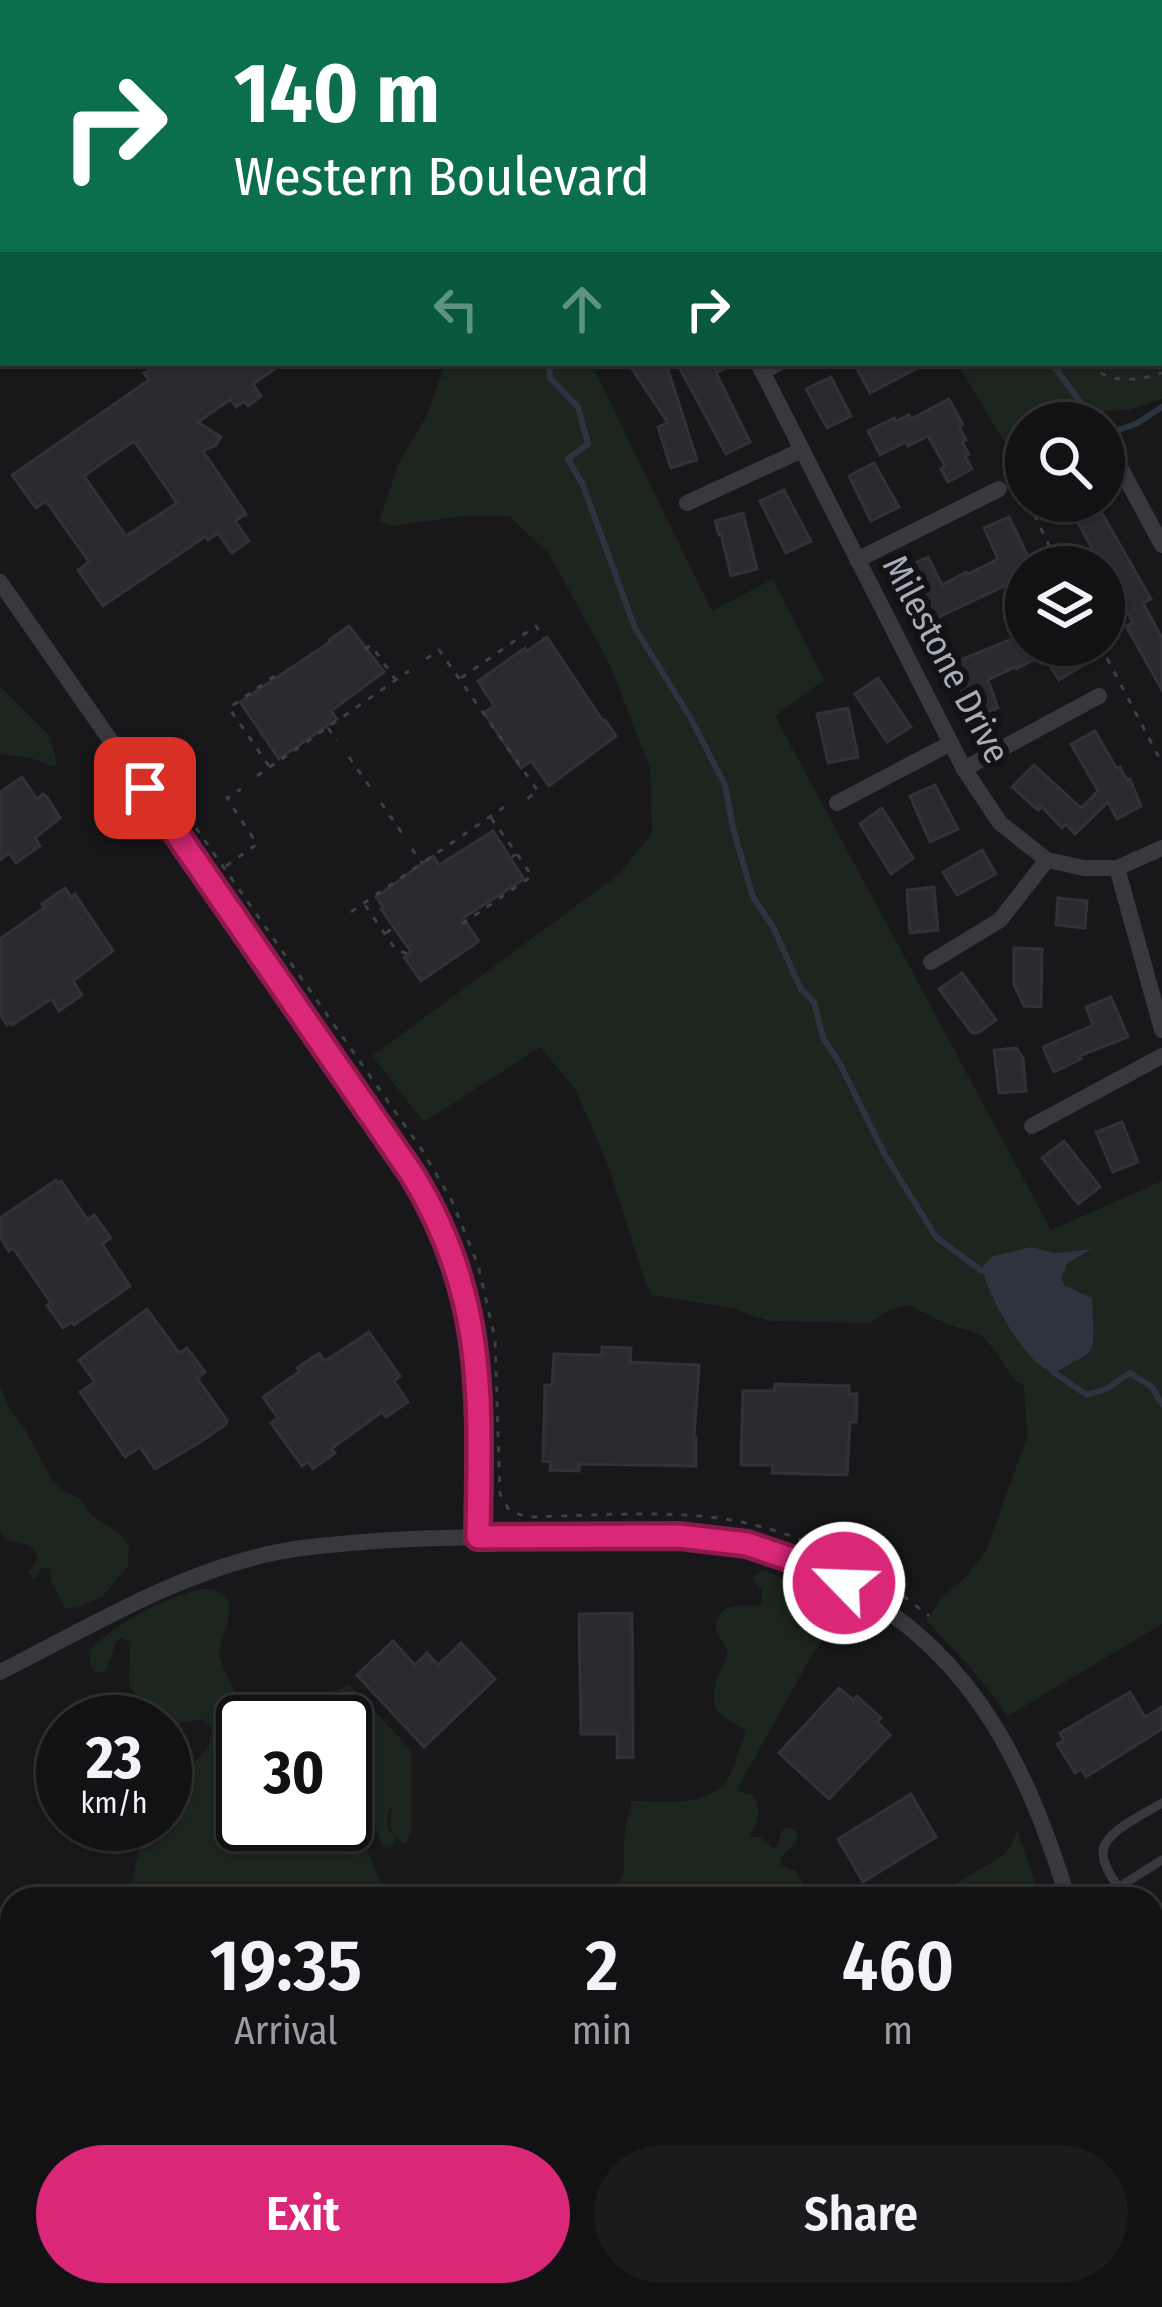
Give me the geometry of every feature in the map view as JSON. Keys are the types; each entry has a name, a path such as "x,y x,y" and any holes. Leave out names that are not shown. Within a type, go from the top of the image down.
{"street":[{"name":"Milestone Drive","path":"760,367 964,769 1000,823 1047,860"},
{"path":"687,502 802,450"},
{"path":"1125,476 1162,545"},
{"path":"857,560 999,489"},
{"path":"0,582 431,1204 464,1288 474,1340 478,1537"},
{"path":"964,769 1100,696"},
{"path":"837,803 951,743"},
{"path":"931,962 1000,920 1047,860 1084,868 1117,868 1162,848"},
{"path":"1117,868 1162,1030"},
{"path":"1032,1126 1162,1056"},
{"path":"0,1672 190,1577 264,1555 426,1538 679,1536 747,1544 810,1567 880,1605 937,1650 995,1724 1029,1789 1064,1887"}],"lane":[{"path":"1162,1803 1112,1834 1103,1853 1119,1887 1162,1860"}],"path":[{"path":"1092,366 1118,380 1162,373"},
{"path":"459,679 536,626 544,639"},
{"path":"365,649 371,644 396,680"},
{"path":"426,659 439,650 538,791 524,801"},
{"path":"1111,666 1162,763"},
{"path":"257,776 409,671"},
{"path":"271,767 229,708 276,675 278,678"},
{"path":"328,727 338,741"},
{"path":"349,757 370,787"},
{"path":"225,867 257,844 227,798 241,789"},
{"path":"166,793 174,794 225,867 426,1156 459,1214 480,1269 493,1325 499,1384 499,1484 506,1508 526,1517 667,1515 746,1523 848,1560 929,1616"},
{"path":"381,803 401,833"},
{"path":"351,912 504,807"},
{"path":"462,924 532,876 490,816"},
{"path":"412,849 422,863"},
{"path":"364,903 396,950 409,954"},
{"path":"385,934 399,924"}],"shaded area":[{"path":"445,366 592,366 712,611 773,579 824,680 775,716 1051,1230 1162,1181 1162,1624 1008,1716 926,1620 986,1551 1027,1437 1024,1386 1014,1380 980,1334 909,1305 869,1323 772,1321 737,1309 652,1295 608,1165 576,1090 540,1047 424,1122 372,1056 618,875 652,833 650,768 610,665 549,554 509,516 462,516 393,526 379,522 399,462 426,417","holes":["1032,1247 1055,1253 1090,1249 1067,1264 1060,1280 1082,1292 1090,1349 1059,1371 1046,1370 1035,1361"]},
{"path":"959,366 1162,366 1162,399 1128,410 1125,402 1005,402 1005,443"},
{"path":"0,686 49,735 54,767 0,754"},
{"path":"1032,1247 1055,1253 1092,1249 1067,1264 1061,1280 1092,1298 1092,1346 1083,1357 1055,1372 1043,1368 1020,1344 984,1276 983,1265 993,1256"},
{"path":"0,1385 52,1480 81,1499 90,1514 119,1533 129,1546 128,1566 102,1597 79,1607 66,1609 51,1581 50,1568 42,1568 35,1579 28,1573 38,1559 34,1548 0,1532"},
{"path":"763,1570 827,1595 838,1611 737,1789 753,1795 758,1804 752,1837 760,1837 772,1848 777,1847 786,1827 795,1830 798,1838 781,1857 780,1866 796,1871 805,1887 616,1887 623,1871 631,1801 701,1798 723,1785 731,1773 745,1735 715,1704 727,1651 716,1621 728,1608 762,1605 762,1590 753,1576"},
{"path":"200,1589 215,1590 229,1602 219,1654 239,1695 216,1695 216,1851 368,1851 384,1887 129,1887 139,1851 192,1851 192,1764 206,1749 212,1728 203,1719 192,1721 192,1695 136,1695 129,1685 130,1642 121,1638 116,1642 106,1671 97,1673 91,1668 89,1651 140,1613"},
{"path":"349,1684 359,1695 328,1695"},
{"path":"372,1708 411,1750 411,1833 402,1844 395,1834 390,1850 381,1844 372,1816"},
{"path":"1017,1830 1037,1887 950,1887 1002,1856"}],"building":[{"path":"147,366 279,366 253,384 261,396 248,406 244,401 236,407 231,399 198,422 221,437 203,451 246,514 235,521 249,541 232,553 218,533 208,540 206,536 103,606 78,570 89,562 46,501 36,508 12,475 149,380 144,373 150,370","holes":["134,441 177,503 126,536 84,476"]},
{"path":"630,366 667,366 697,460 671,468 658,427 668,423"},
{"path":"679,366 729,366 716,373 750,442 726,454"},
{"path":"863,366 921,366 870,393 857,369"},
{"path":"831,377 851,416 827,428 806,389"},
{"path":"949,399 963,425 959,427 966,440 962,442 972,469 948,482 941,469 945,466 928,436 880,455 868,431 894,418 909,415 911,419"},
{"path":"874,463 899,507 871,521 849,476"},
{"path":"784,490 811,541 786,553 760,501"},
{"path":"743,513 757,569 731,576 715,521"},
{"path":"1005,519 1023,546 1005,546 1005,586 928,622 903,569 928,557 942,585 998,559 984,528"},
{"path":"1078,522 1107,522 1121,546 1091,546"},
{"path":"1125,554 1151,599 1143,603 1162,638 1162,690 1126,626 1133,623 1125,608"},
{"path":"349,626 384,672 331,711 337,719 279,759 240,702"},
{"path":"547,637 616,736 549,786 531,761 521,768 484,713 494,706 478,681"},
{"path":"1005,642 1005,666 1022,666 988,680 998,708 973,717 950,664"},
{"path":"1050,666 1082,666 1059,680"},
{"path":"878,678 911,727 887,742 855,694"},
{"path":"848,708 858,757 828,763 817,714"},
{"path":"1095,731 1117,769 1130,779 1141,806 1117,819 1108,802 1075,834 1012,787 1034,765 1081,808 1098,791 1071,744"},
{"path":"22,777 37,799 43,794 47,797 60,818 35,838 40,846 16,863 9,853 0,860 0,792"},
{"path":"935,785 958,829 930,842 910,796"},
{"path":"882,808 913,858 891,874 860,824"},
{"path":"493,831 524,879 463,918 479,941 421,981 404,957 411,952 376,897 433,856 439,865"},
{"path":"982,850 996,874 957,895 943,872"},
{"path":"934,887 938,930 910,933 907,890"},
{"path":"65,888 71,897 75,894 113,951 73,981 82,995 59,1011 51,999 7,1025 0,1015 0,939"},
{"path":"1058,898 1087,901 1085,928 1056,925"},
{"path":"1014,948 1042,949 1041,1007 1024,1006 1014,984"},
{"path":"962,973 996,1020 978,1033 972,1033 939,989"},
{"path":"1111,997 1128,1037 1079,1056 1081,1059 1054,1072 1043,1047 1093,1025 1086,1007"},
{"path":"1016,1048 1023,1058 1026,1091 999,1093 994,1050"},
{"path":"1122,1122 1138,1162 1113,1172 1096,1132"},
{"path":"1064,1141 1100,1187 1078,1204 1042,1158"},
{"path":"56,1180 88,1220 94,1215 111,1238 102,1244 130,1286 63,1328 13,1248 9,1251 0,1237 0,1218"},
{"path":"147,1309 179,1353 187,1348 205,1372 197,1378 227,1420 155,1469 140,1447 125,1457 80,1392 95,1382 79,1360"},
{"path":"369,1332 400,1376 394,1381 408,1402 386,1417 382,1412 331,1449 335,1453 313,1469 308,1462 302,1466 271,1423 278,1418 263,1397 319,1353 325,1361"},
{"path":"602,1347 631,1348 630,1362 699,1365 696,1466 579,1464 579,1471 550,1470 551,1462 543,1461 545,1385 552,1385 554,1354 602,1355"},
{"path":"775,1384 849,1386 849,1394 857,1394 847,1475 772,1473 773,1465 741,1465 743,1391 774,1391"},
{"path":"632,1613 633,1757 617,1758 617,1734 581,1734 579,1614"},
{"path":"393,1641 415,1665 427,1653 438,1665 461,1643 495,1679 424,1747 357,1675"},
{"path":"839,1688 853,1700 857,1696 881,1718 877,1722 890,1735 829,1799 779,1753"},
{"path":"1130,1692 1145,1717 1162,1707 1162,1729 1086,1777 1081,1769 1075,1773 1057,1744 1064,1740 1060,1733"},
{"path":"911,1794 936,1837 863,1882 838,1839"}],"waterway":[{"path":"549,366 550,378 578,407 588,444 568,459 583,485 635,628 725,785 753,897 773,927 801,989 814,1002 823,1038 884,1153 936,1237 982,1271"},
{"path":"1054,366 1080,402"},
{"path":"1125,428 1162,407"},
{"path":"1053,1372 1087,1395 1130,1373 1152,1387 1162,1404"}],"route":[{"path":"145,788 431,1204 464,1288 474,1340 478,1537 679,1536 747,1544 844,1583"}]}
